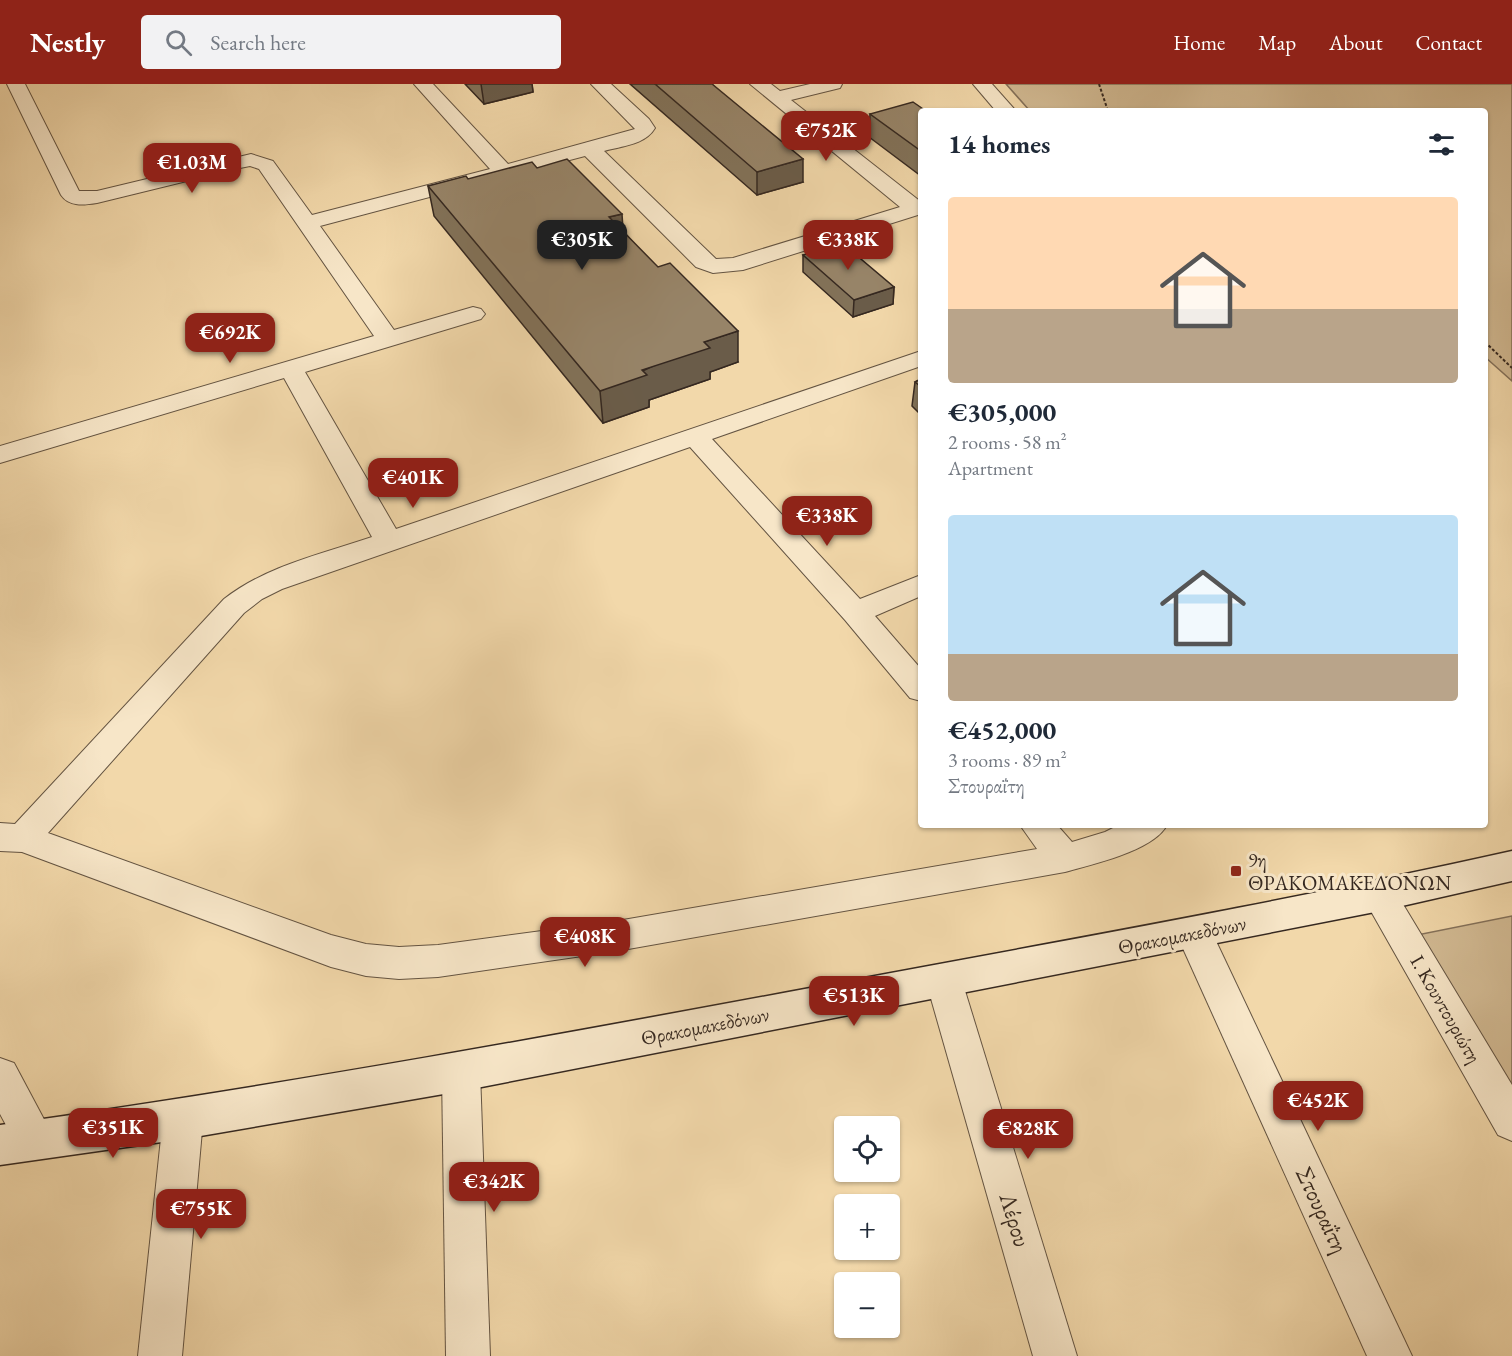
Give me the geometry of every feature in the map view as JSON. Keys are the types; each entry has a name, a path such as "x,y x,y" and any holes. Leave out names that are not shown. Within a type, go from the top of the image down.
{"main road":[{"name":"Θρακομακεδόνων","path":"18,1143 183,1119 461,1072 1194,933 1380,896 1512,866"}],"street":[{"path":"16,84 71,195 75,197 96,197 250,160 266,165 388,339"},
{"path":"423,84 503,171"},
{"path":"306,223 642,133 645,128 600,84"},
{"path":"589,148 704,262 713,266 735,265 916,210 759,84"},
{"path":"777,98 833,84"},
{"path":"982,84 1003,108"},
{"path":"0,455 473,314"},
{"path":"918,359 272,582 252,592 234,606 12,838 331,951 366,960 399,963 438,961 617,936 1065,858 1115,843 1144,828"},
{"path":"290,368 389,542"},
{"path":"696,436 918,686"},
{"path":"855,613 918,586"},
{"path":"1040,828 1065,858"},
{"name":"Ι. Κουντουριώτη","path":"1380,896 1512,1122"},
{"name":"Στουραΐτη","path":"1194,933 1390,1356"},
{"name":"Λέρου","path":"944,981 1055,1356"},
{"path":"461,1072 468,1356"},
{"path":"0,1076 18,1143"},
{"path":"160,1356 183,1119"}],"path":[{"path":"1099,84 1104,91 1107,108"},
{"path":"1488,345 1512,368"}],"shaded area":[{"path":"1006,84 1512,84 1512,381 1488,360 1488,108 1027,108"},
{"path":"1512,916 1512,1097 1417,935"}],"building":[{"path":"655,84 712,84 803,159 757,172"},
{"path":"913,102 922,108 918,108 918,149 870,114"},
{"path":"567,159 622,214 609,217 658,267 670,263 738,331 704,342 710,348 642,370 647,375 600,391 428,186 466,176 468,179 532,162 537,168"},
{"path":"842,243 894,287 854,300 803,255"}],"place":[{"name":"9η ΘΡΑΚΟΜΑΚΕΔΟΝΩΝ","path":"1236,871"}]}
